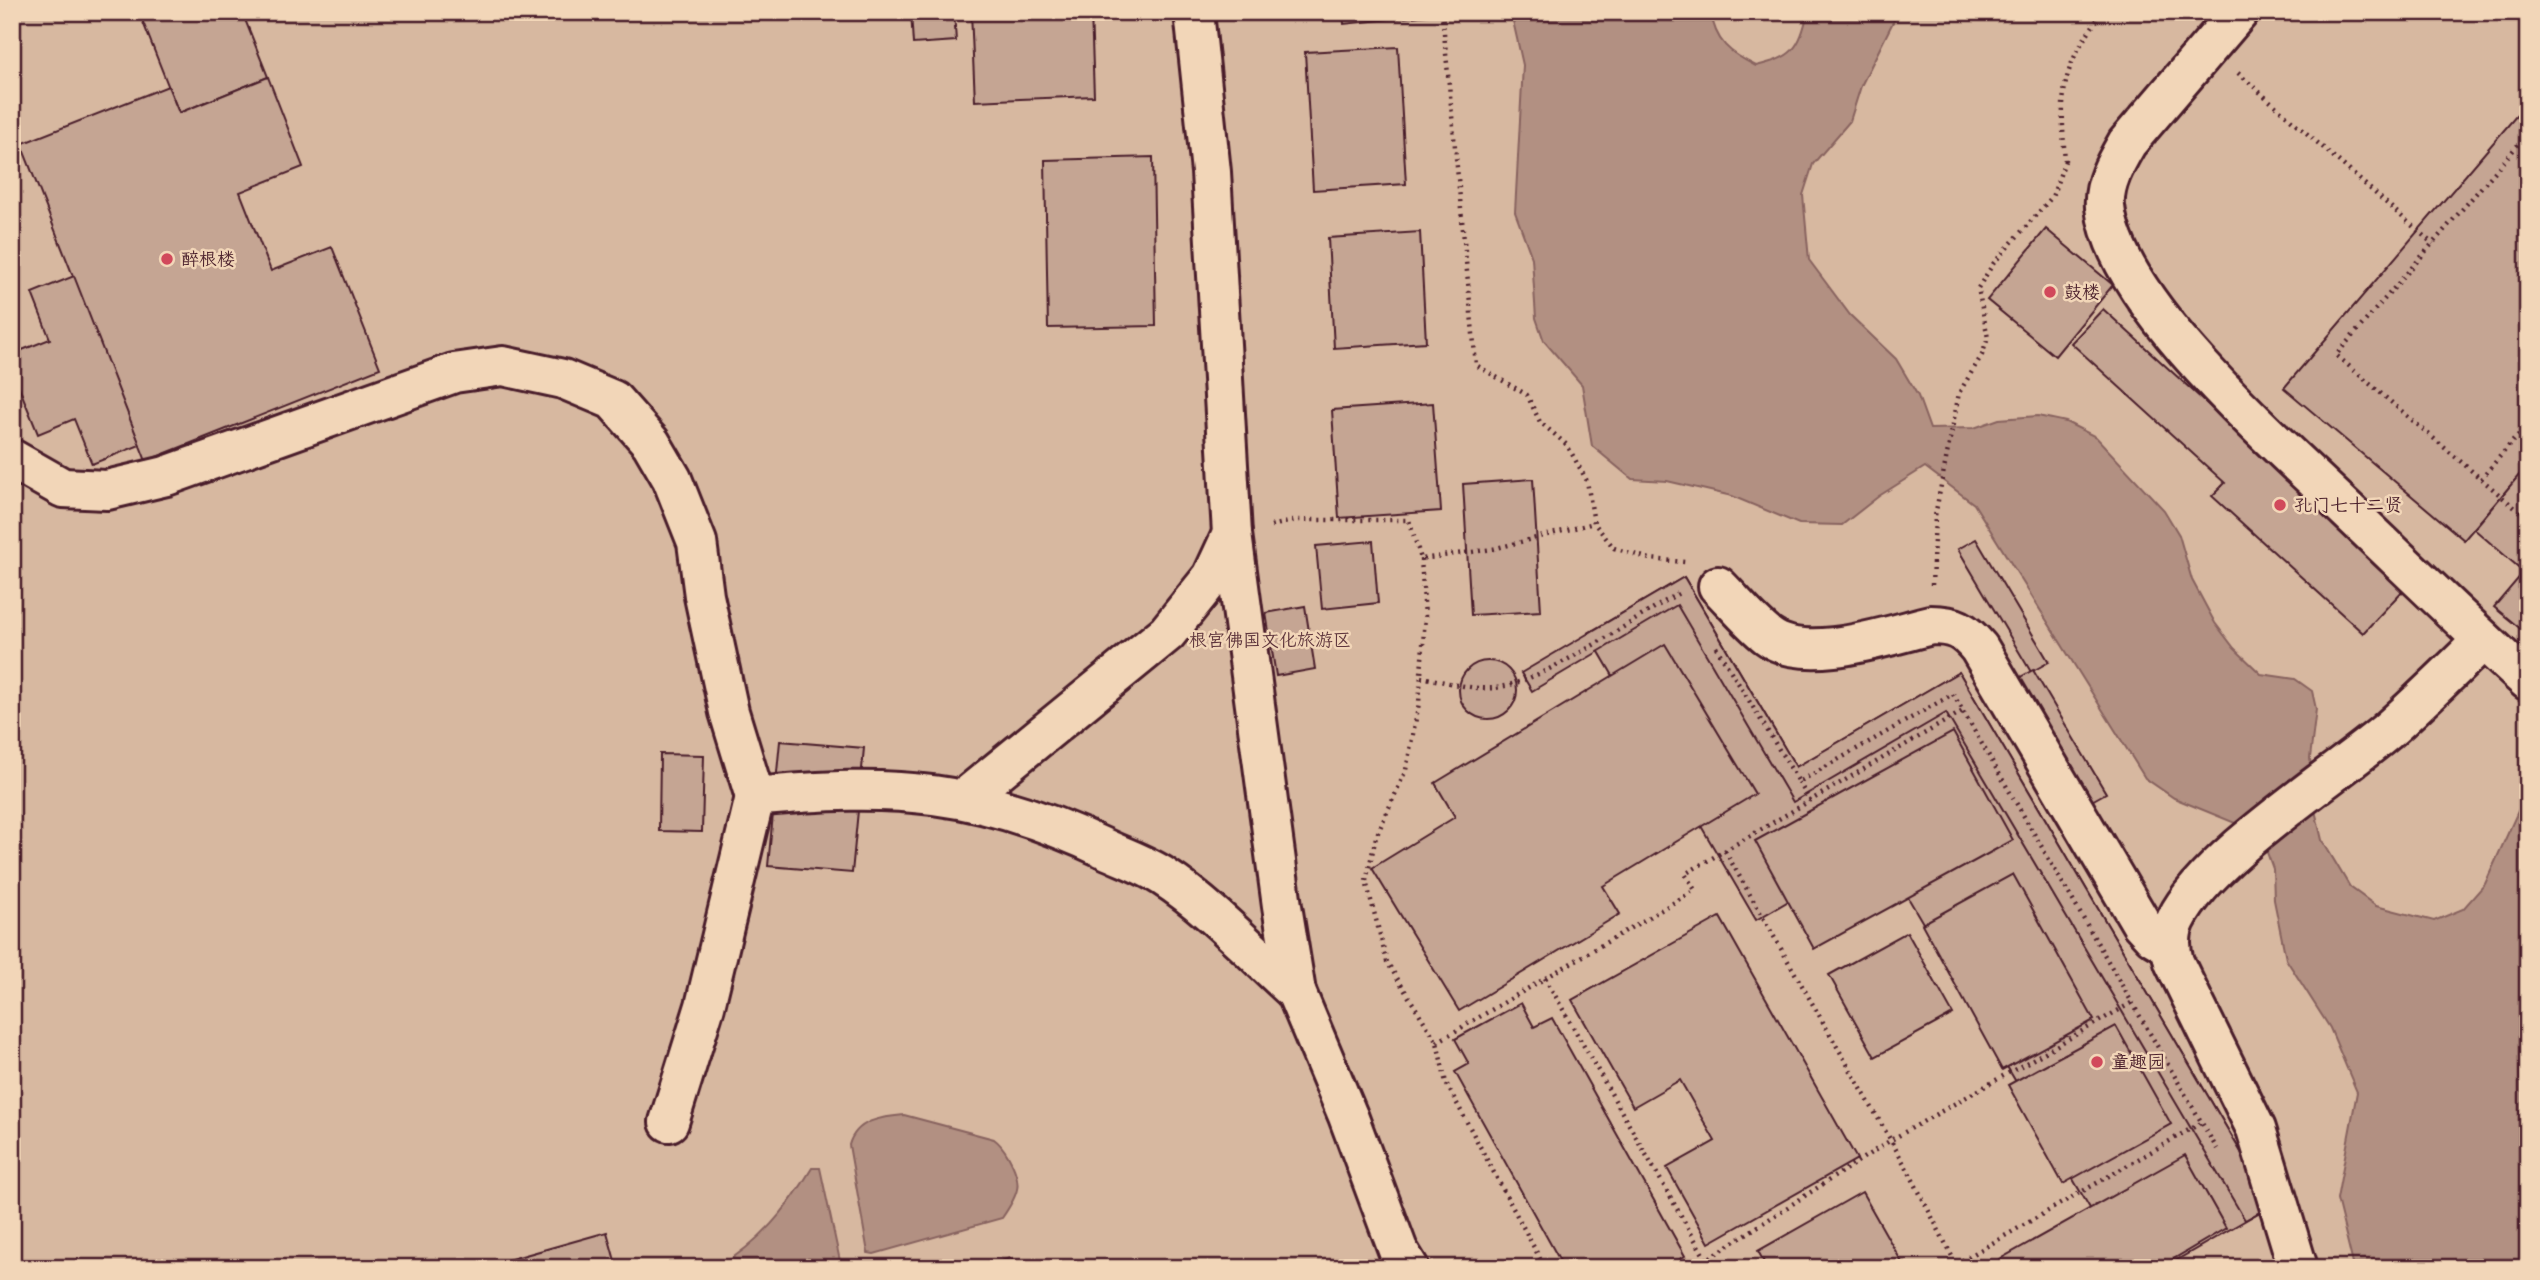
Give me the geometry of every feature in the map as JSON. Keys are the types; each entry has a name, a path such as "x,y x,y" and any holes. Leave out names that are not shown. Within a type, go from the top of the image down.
{"lane":[{"path":"1194,12 1212,172 1232,534 1296,992 1348,1116 1398,1250 1409,1268"},
{"path":"2239,12 2127,143 2109,179 2106,209 2117,245 2138,283 2175,336 2205,372 2528,681"},
{"path":"12,459 63,488 107,491 166,476 454,373 503,366 563,379 613,400 651,443 672,479 697,542 705,596 729,712 755,797 705,1006 669,1122"},
{"path":"965,798 1167,633 1212,577 1232,534"},
{"path":"1703,595 1768,636 1790,645 1831,648 1931,625 1956,626 1979,648 2141,923 2153,936 2170,946"},
{"path":"2298,1268 2256,1129 2174,962 2170,946 2172,929 2179,914 2232,855 2388,730 2483,640"},
{"path":"755,797 826,790 888,789 965,798 1004,808 1081,837 1163,877 1296,992"}],"path":[{"path":"1420,677 1481,688 1532,678 1681,592 1703,595 1698,563 1650,559 1614,548 1594,523 1587,481 1567,445 1540,422 1527,395 1476,365 1443,12"},
{"path":"1931,625 1935,516 1959,393 1982,355 1988,338 1978,288 1993,264 2052,197 2065,160 2063,93 2066,71 2080,42 2103,12"},
{"path":"2169,12 2433,244"},
{"path":"2528,141 2524,138 2336,355 2528,519"},
{"path":"2065,160 2080,188 2106,209"},
{"path":"2481,479 2528,423"},
{"path":"1232,534 1297,520 1409,520 1421,559 1424,616 1419,703 1406,770 1376,837 1366,881 1387,962 1437,1042 1447,1083 1545,1268"},
{"path":"1421,559 1493,549 1594,523"},
{"path":"1709,636 1810,801"},
{"path":"1799,782 1953,694 2222,1158"},
{"path":"1437,1042 1695,890 1685,874 1963,711"},
{"path":"1725,851 1891,1140 1957,1266 2201,1123"},
{"path":"1545,978 1711,1268"},
{"path":"1702,1268 1706,1260 1891,1140 2133,1002"}],"green space":[{"name":"根宫佛国文化旅游区","path":"12,12 2528,12 2528,1268 12,1268"}],"shaded area":[{"path":"1511,12 1711,12 1716,31 1725,45 1756,66 1778,59 1793,50 1808,12 1898,12 1861,86 1850,121 1813,164 1803,195 1809,260 1850,315 1896,359 1918,396 1930,429 1974,428 1999,419 2038,416 2066,422 2096,437 2164,510 2179,535 2192,580 2215,623 2234,648 2261,674 2295,679 2312,691 2316,709 2310,758 2314,806 2322,840 2350,887 2376,906 2434,921 2463,909 2485,884 2519,809 2528,808 2528,1268 2354,1268 2337,1199 2357,1092 2330,1028 2286,959 2274,900 2273,869 2264,844 2245,827 2174,798 2145,778 1974,504 1925,467 1879,496 1842,525 1799,524 1732,496 1667,481 1632,479 1592,446 1582,385 1544,341 1536,318 1532,258 1515,212 1523,65"},
{"path":"904,1115 994,1139 1004,1149 1013,1165 1017,1181 1016,1194 1002,1218 874,1254 868,1253 849,1145 857,1130 870,1121"},
{"path":"812,1168 820,1168 840,1261 838,1268 717,1268 746,1248 771,1224 793,1198"}],"building":[{"path":"139,12 242,12 268,77 179,113"},
{"path":"911,12 954,12 956,41 913,44"},
{"path":"971,12 1091,12 1094,96 975,101"},
{"path":"1343,12 1428,12 1428,15 1344,24"},
{"path":"1398,47 1406,184 1313,190 1305,52"},
{"name":"醉根楼","path":"268,77 303,167 240,192 271,271 332,247 380,368 146,461 21,144 168,86 179,113"},
{"path":"2528,102 2528,465 2464,540 2284,388"},
{"path":"1153,157 1156,326 1048,328 1045,160"},
{"name":"鼓楼","path":"2046,229 2113,285 2055,356 1987,300"},
{"path":"1420,232 1426,342 1334,348 1328,238"},
{"path":"74,276 140,445 92,464 74,419 38,434 12,370 12,354 50,339 32,293"},
{"path":"2103,309 2407,586 2363,633 2212,496 2225,483 2071,343"},
{"path":"1433,403 1441,511 1339,518 1332,410"},
{"path":"2525,468 2528,470 2528,565 2523,571 2474,529"},
{"path":"1533,479 1541,611 1471,615 1463,484"},
{"path":"1976,539 2049,662 2031,672 1958,549"},
{"path":"1373,541 1378,603 1322,609 1316,546"},
{"path":"2528,567 2528,635 2494,607"},
{"name":"童趣园","path":"1684,577 1796,767 1959,672 2272,1205 2163,1268 2125,1268 1879,848 1756,920 1588,633"},
{"path":"1684,577 1796,767 1959,672 2272,1205 2245,1220 1946,713 1793,802 1677,605 1532,691 1521,673"},
{"path":"1305,606 1315,669 1276,676 1266,613"},
{"path":"1665,644 1755,794 1603,886 1620,914 1459,1011 1372,868 1455,817 1435,783"},
{"path":"1482,661 1494,661 1509,669 1517,684 1517,696 1509,711 1494,719 1482,719 1467,711 1459,696 1459,684 1467,669"},
{"path":"2033,670 2106,793 2088,803 2015,680"},
{"path":"1953,732 2013,840 1814,949 1755,841"},
{"path":"780,741 864,748 852,873 768,866"},
{"path":"660,754 704,755 702,832 659,831"},
{"path":"2013,874 2094,1020 2002,1070 1922,924"},
{"path":"1720,917 1857,1159 1709,1243 1667,1168 1715,1141 1680,1080 1633,1107 1572,1000"},
{"path":"1907,932 1953,1014 1875,1057 1829,975"},
{"path":"1521,1003 1534,1027 1552,1018 1685,1256 1665,1268 1564,1268 1455,1072 1469,1064 1455,1039"},
{"path":"2116,1026 2171,1124 2063,1184 2008,1085"},
{"path":"2185,1155 2226,1228 2158,1268 1984,1268"},
{"path":"1862,1192 1904,1266 1767,1268 1758,1251"},
{"path":"607,1232 617,1268 479,1268"},
{"path":"1012,1258 1014,1268 973,1268"}],"place":[{"name":"醉根楼","path":"167,259"},
{"name":"鼓楼","path":"2050,292"},
{"name":"孔门七十二贤","path":"2280,505"},
{"name":"童趣园","path":"2097,1062"}]}
